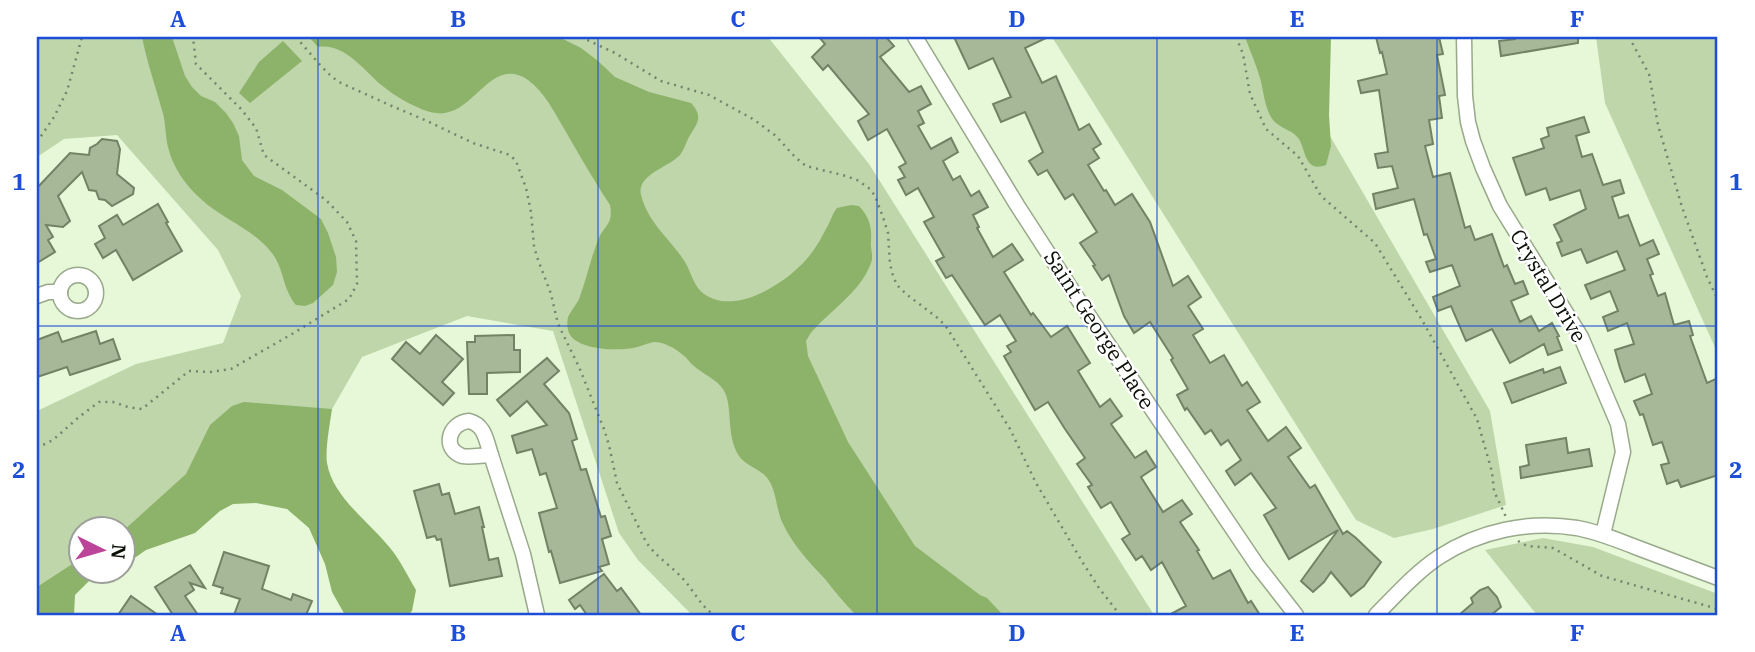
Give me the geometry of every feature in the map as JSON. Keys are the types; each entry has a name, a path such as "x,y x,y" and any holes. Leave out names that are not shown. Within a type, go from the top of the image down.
{"street":[{"name":"Saint George Place","path":"915,37 1017,205 1083,307 1257,565 1296,615"},
{"name":"Crystal Drive","path":"1464,37 1468,121 1483,168 1500,206 1580,337 1618,424 1623,452 1603,534"},
{"path":"37,296 60,292"},
{"path":"491,454 523,554 537,615"},
{"path":"1376,615 1417,573 1462,544 1488,534 1532,526 1578,528 1603,534 1718,578"}],"path":[{"path":"37,142 67,91 82,37"},
{"path":"37,448 53,439 99,402 113,402 142,409 189,371 231,369 349,299 357,284 356,241 347,222 326,200 264,155 256,128 196,64 193,37"},
{"path":"296,37 321,66 341,83 464,140 510,155 516,161 526,188 534,246 558,324 579,367 610,445 617,483 651,549 684,579 699,602 714,615"},
{"path":"581,37 615,53 662,81 699,91 742,113 770,131 806,166 846,176 870,189 886,225 890,264 897,285 947,328 1010,429 1036,483 1083,563 1120,615"},
{"path":"1236,37 1243,54 1250,94 1266,129 1298,156 1321,196 1375,243 1465,397 1477,419 1492,472 1493,491 1514,538 1527,546 1553,548 1602,576 1718,609"},
{"path":"1629,37 1649,74 1658,125 1682,207 1718,300"}],"shaded area":[{"path":"37,37 768,37 869,164 1154,615 692,615 638,560 619,533 553,331 467,316 362,357 332,409 252,454 136,541 136,516 66,516 66,583 37,607 37,411 136,364 223,343 241,296 218,250 117,135 64,139 37,157"},
{"path":"142,37 172,37 185,76 192,87 201,96 215,102 233,123 239,136 242,160 254,176 282,190 321,219 336,257 337,272 333,285 313,303 296,305 275,258 264,244 202,200 181,176 168,147 163,115"},
{"path":"309,37 559,37 581,48 615,77 649,92 691,103 698,118 683,150 643,182 641,195 649,215 679,253 698,287 704,294 717,300 746,299 776,285 810,255 837,208 859,206 870,226 871,263 860,283 810,334 806,341 808,356 848,442 915,546 987,598 1003,615 856,615 807,560 787,532 768,479 739,456 732,439 726,396 720,385 680,352 665,344 654,342 633,348 607,349 588,346 573,339 568,331 568,317 579,299 599,237 609,222 610,205 549,104 528,80 515,74 503,75 461,107 449,112 429,112 392,93 345,53 318,47"},
{"path":"1052,37 1273,38 1490,411 1506,505 1433,529 1394,538 1356,520"},
{"path":"1245,37 1331,37 1331,146 1326,165 1319,167 1310,163 1299,139 1273,120"},
{"path":"1596,37 1718,37 1718,354 1605,103"},
{"path":"283,41 302,61 250,103 239,93 259,62"},
{"path":"244,402 332,409 327,451 331,476 345,500 385,542 403,566 416,590 412,611 408,615 345,615 332,592 325,564 309,528 287,509 256,503 233,504 220,511 195,533 146,550 136,557 136,519 186,474 210,425 232,406"},
{"path":"1543,538 1593,547 1718,594 1718,615 1537,615 1485,550"},
{"path":"66,568 66,586 84,586 75,595 74,615 37,615 37,587"}],"building":[{"path":"819,37 886,37 894,46 880,57 909,92 921,86 931,104 918,111 924,123 918,126 931,149 951,138 958,152 943,161 953,180 960,176 971,196 979,191 988,207 973,215 993,257 1012,244 1023,260 1004,272 1031,315 1033,313 1051,337 1067,326 1090,363 1078,371 1100,407 1110,399 1122,416 1111,424 1135,458 1146,451 1156,467 1141,477 1163,512 1182,500 1192,514 1180,522 1199,550 1197,551 1213,579 1230,570 1248,603 1251,601 1260,615 1169,615 1186,606 1162,562 1151,570 1142,556 1136,560 1122,539 1130,534 1111,502 1101,508 1088,487 1092,485 1077,464 1085,458 1048,402 1035,410 1004,356 1011,352 1007,346 1016,341 1000,315 985,325 952,275 946,278 936,261 944,257 924,222 934,217 918,188 906,195 898,180 905,177 899,167 906,163 887,129 868,140 858,121 869,114 828,65 823,70 812,57 825,44"},
{"path":"954,37 1048,37 1025,48 1042,83 1056,76 1079,130 1089,124 1101,144 1093,149 1099,158 1088,165 1115,205 1132,194 1150,222 1173,286 1188,276 1201,297 1188,306 1203,329 1193,335 1210,363 1224,355 1242,386 1247,382 1260,402 1247,410 1268,441 1286,427 1301,448 1288,457 1310,488 1315,485 1343,534 1347,531 1381,562 1364,586 1351,596 1331,572 1313,592 1301,581 1338,530 1289,559 1264,515 1276,508 1251,473 1235,485 1226,471 1241,460 1228,440 1221,445 1211,430 1205,434 1187,408 1185,410 1177,395 1188,389 1171,360 1173,358 1150,322 1134,333 1124,316 1109,275 1102,280 1093,266 1095,265 1080,243 1097,232 1073,194 1065,199 1047,170 1038,175 1029,161 1043,152 1025,112 1001,122 993,104 1011,97 993,58 969,69"},
{"path":"1376,37 1439,37 1443,54 1437,55 1445,95 1439,96 1442,118 1429,120 1433,144 1425,146 1433,177 1450,173 1465,228 1470,226 1475,240 1492,234 1504,267 1507,265 1515,284 1523,281 1528,294 1511,301 1520,322 1531,316 1539,331 1552,323 1562,350 1548,355 1544,344 1510,363 1492,329 1466,341 1451,306 1438,311 1433,297 1460,286 1452,265 1430,272 1426,262 1436,259 1427,234 1424,235 1414,199 1376,209 1373,194 1398,188 1392,166 1378,168 1375,154 1388,152 1379,90 1361,93 1358,81 1387,74"},
{"path":"1515,37 1578,37 1578,43 1501,56 1499,41"},
{"path":"1584,117 1589,132 1576,136 1582,157 1592,154 1603,185 1620,180 1624,193 1612,197 1619,218 1628,215 1640,246 1653,240 1659,254 1647,259 1658,296 1665,293 1674,325 1689,321 1693,335 1690,336 1707,383 1718,378 1718,475 1681,487 1678,480 1667,484 1661,465 1669,463 1662,442 1653,445 1643,414 1640,415 1634,401 1652,394 1645,374 1625,382 1620,368 1615,350 1634,344 1627,323 1608,331 1603,317 1618,311 1610,291 1591,299 1585,285 1625,270 1617,251 1587,263 1581,249 1562,256 1557,243 1562,241 1554,225 1586,209 1580,190 1550,200 1546,188 1526,195 1513,158 1544,148 1541,139 1549,136 1547,128"},
{"path":"102,139 117,141 120,149 117,174 134,188 133,194 112,206 99,199 96,191 89,190 82,172 58,196 70,221 63,227 46,225 53,237 48,240 55,252 37,263 37,188 70,153 89,155 90,148"},
{"path":"158,204 182,251 133,280 116,250 103,258 95,244 105,238 99,226 117,215 123,225"},
{"path":"96,331 100,344 113,339 120,359 70,375 67,367 37,377 37,340 58,332 62,342"},
{"path":"436,335 463,359 442,382 454,393 443,405 392,359 406,342 420,354"},
{"path":"514,335 514,350 520,350 520,372 487,373 487,394 469,394 467,342 475,342 475,336"},
{"path":"547,358 559,371 544,384 569,413 577,439 572,441 581,470 586,469 601,517 605,516 611,536 602,539 609,564 599,567 602,571 560,583 539,513 557,508 546,473 540,475 532,449 517,453 512,436 547,425 527,401 510,416 497,400"},
{"path":"1560,367 1566,383 1512,403 1504,383 1543,369 1544,373"},
{"path":"1566,438 1568,453 1589,449 1592,466 1521,478 1520,467 1529,465 1526,445"},
{"path":"439,484 442,495 449,493 455,514 479,507 489,560 498,558 502,576 450,586 441,539 437,540 435,536 427,538 414,491"},
{"path":"224,552 269,566 262,589 291,600 293,594 312,601 306,615 234,615 240,599 221,593 223,588 213,585"},
{"path":"190,565 205,588 190,583 194,590 185,596 198,615 173,615 155,587"},
{"path":"604,574 617,591 621,588 641,615 587,615 580,605 575,609 569,600"},
{"path":"1488,587 1501,607 1491,615 1459,615 1473,603 1471,598"},
{"path":"131,596 158,615 118,615"}]}
